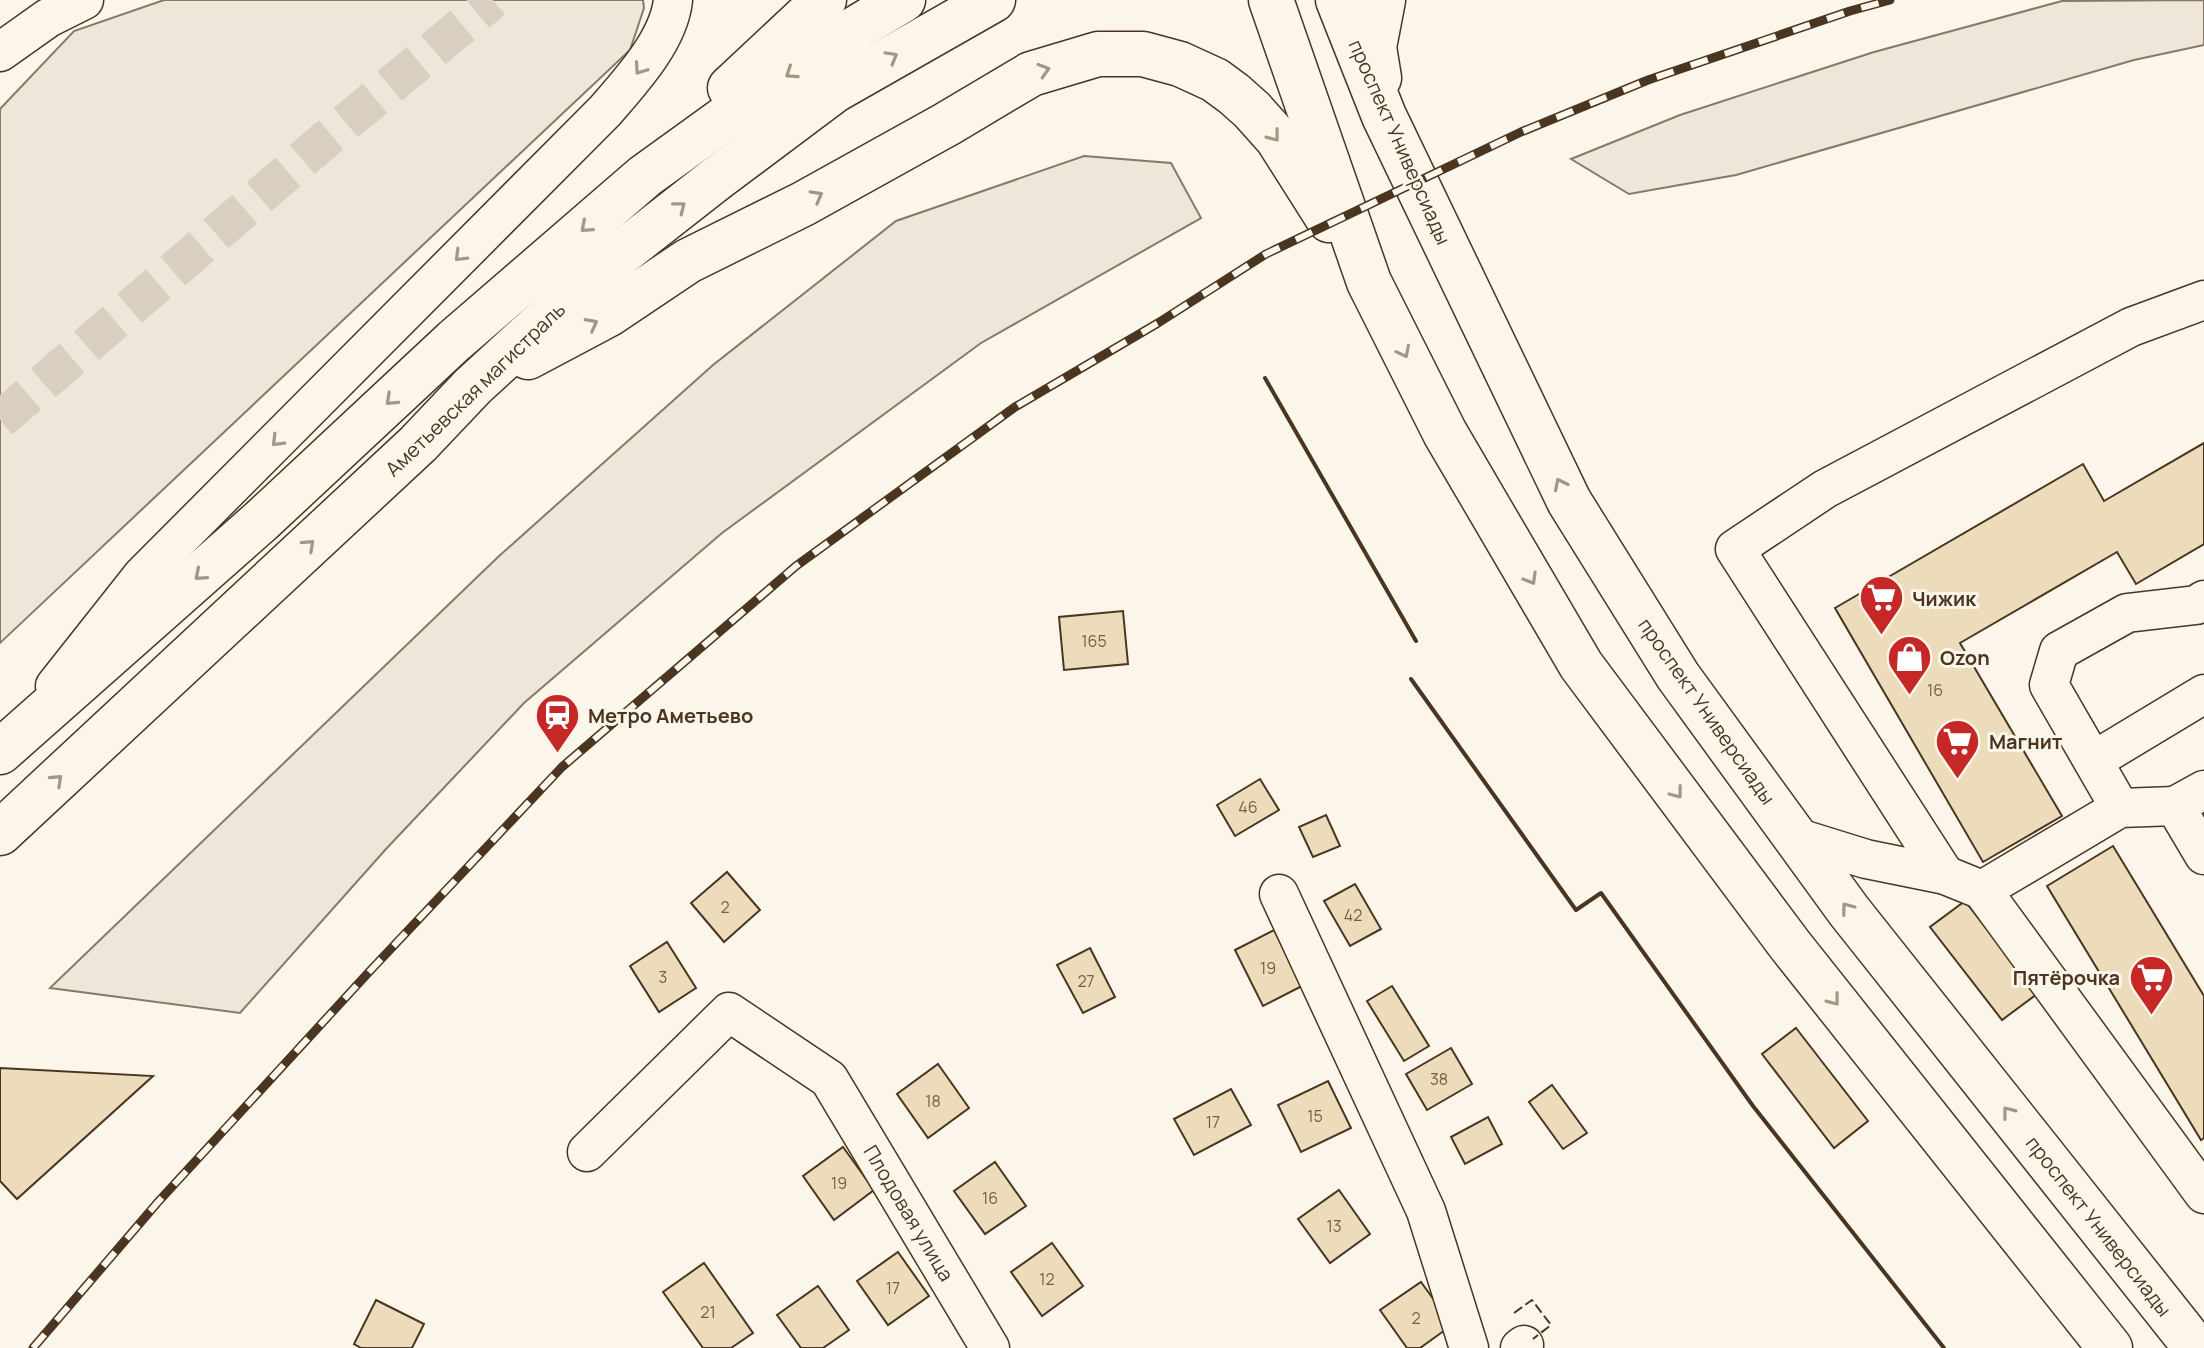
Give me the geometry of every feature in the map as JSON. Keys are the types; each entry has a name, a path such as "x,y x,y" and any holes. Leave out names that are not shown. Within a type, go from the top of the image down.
{"main road":[{"path":"645,176 707,110 824,0"},
{"path":"7,745 261,521 454,341 645,176 760,93 903,0"},
{"name":"Аметьевская магистраль","path":"0,833 601,269 835,90 993,0"},
{"path":"1271,0 1369,282"},
{"name":"проспект Универсиады","path":"1338,0 1384,116 1569,501 1678,676 1849,911 2196,1348"},
{"path":"1383,0 1374,47 1384,116"},
{"path":"473,386 609,314 688,261 803,204 1031,74 1098,54 1143,54 1180,64 1215,80 1252,110 1277,138 1369,282 1445,433 1581,665 1790,945 2110,1348"}],"street":[{"path":"0,52 48,18 84,0"},
{"path":"7,745 142,576 605,111 639,72 671,17 673,0"},
{"path":"1945,875 1735,549 1825,489 2131,327 2204,300"},
{"path":"2120,808 2049,685 2059,651 2127,613 2196,605 2204,600"},
{"path":"2093,761 2204,694"},
{"path":"1982,890 2120,808 2190,798 2204,855"},
{"path":"1795,837 1866,859 1945,875 1982,890 2198,1176"},
{"path":"1279,894 1426,1211 1469,1348"},
{"name":"Плодовая улица","path":"587,1152 729,1012 829,1079 990,1348"}],"shaded area":[{"path":"164,0 643,0 644,8 630,50 0,643 0,109 74,31"},
{"path":"2204,0 2204,45 2134,60 1736,175 1629,194 1571,159 1680,115 1874,52 2062,1"},
{"path":"1084,156 1171,163 1201,218 981,343 722,533 524,703 386,849 240,1013 50,988 498,557 713,365 896,221"}],"building":[{"path":"2204,443 2204,544 2136,584 2117,552 1960,643 2062,816 1983,862 1835,608 2083,464 2104,501"},
{"path":"1123,611 1128,664 1064,670 1059,617"},
{"path":"1260,779 1279,810 1235,836 1217,805"},
{"path":"1326,815 1340,846 1313,857 1299,827"},
{"path":"2113,846 2204,996 2204,1138 2201,1140 2047,886"},
{"path":"727,872 760,910 724,942 691,903"},
{"path":"1355,884 1381,929 1350,946 1324,901"},
{"path":"1965,901 2037,994 2002,1020 1930,927"},
{"path":"1274,930 1302,986 1263,1006 1235,950"},
{"path":"667,942 696,988 659,1012 630,966"},
{"path":"1090,948 1115,997 1083,1013 1057,965"},
{"path":"1392,986 1429,1046 1404,1061 1367,1001"},
{"path":"1796,1028 1868,1121 1834,1148 1762,1054"},
{"path":"1451,1048 1472,1084 1427,1110 1406,1074"},
{"path":"938,1064 969,1108 928,1138 897,1094"},
{"path":"0,1068 153,1076 17,1199 0,1181"},
{"path":"1328,1081 1351,1128 1301,1152 1278,1105"},
{"path":"1552,1085 1587,1133 1563,1149 1529,1102"},
{"path":"1231,1089 1251,1125 1194,1155 1174,1119"},
{"path":"1488,1117 1502,1144 1465,1164 1451,1137"},
{"path":"843,1147 874,1190 834,1220 803,1176"},
{"path":"995,1162 1026,1206 985,1234 954,1191"},
{"path":"1339,1190 1370,1234 1330,1263 1298,1219"},
{"path":"1052,1243 1083,1286 1042,1316 1011,1272"},
{"path":"898,1252 929,1296 888,1325 857,1281"},
{"path":"704,1263 753,1333 731,1348 703,1348 663,1292"},
{"path":"1421,1282 1452,1325 1420,1348 1407,1348 1380,1310"},
{"path":"818,1286 849,1330 823,1348 801,1348 777,1315"},
{"path":"376,1300 424,1324 412,1348 361,1348 354,1344"}],"tunnel":[{"path":"0,420 493,0"}],"railway":[{"path":"33,1348 158,1202 562,767 796,566 1015,407 1158,323 1266,254 1521,132 1648,80 1890,0"}],"fence":[{"path":"1514,1313 1532,1300 1551,1325 1533,1339"}],"wall":[{"path":"1265,378 1416,641"},
{"path":"1411,679 1576,910 1601,893 1753,1106 1944,1348"}],"place":[{"name":"Чижик","path":"1881,637"},
{"name":"Ozon","path":"1909,696"},
{"name":"Метро Аметьево","path":"557,754"},
{"name":"Магнит","path":"1958,780"},
{"name":"Пятёрочка","path":"2151,1016"}]}
